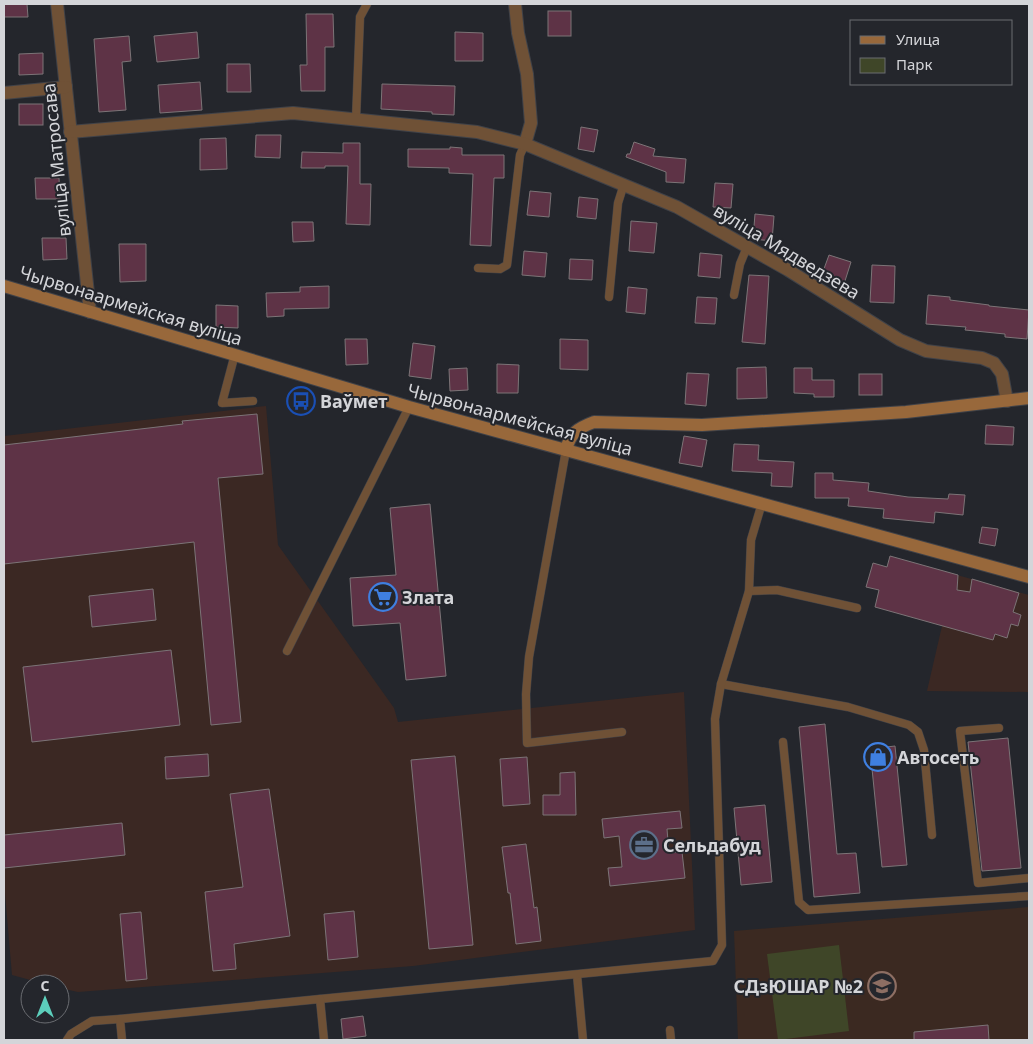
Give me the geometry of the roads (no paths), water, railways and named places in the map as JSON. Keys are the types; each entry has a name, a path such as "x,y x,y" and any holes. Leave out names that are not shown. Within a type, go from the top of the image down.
{"street":[{"name":"вуліца Матросава","path":"57,4 90,312"},
{"path":"515,4 518,33 527,74 531,123 524,144"},
{"path":"4,93 66,87"},
{"name":"вуліца Мядведзева","path":"70,132 293,113 478,132 524,144 677,207 747,247 900,340 926,351 982,358 994,363 1002,374 1007,401"},
{"name":"Чырвонаармейская вуліца","path":"4,286 409,407 1029,577"},
{"path":"566,450 573,433 581,427 594,422 702,424 877,414 1029,398"}],"lane":[{"path":"356,119 360,16 367,4"},
{"path":"478,268 500,269 507,265 520,155 524,144"},
{"path":"609,297 618,202 624,184"},
{"path":"734,294 740,264 747,247"},
{"path":"235,354 222,403 253,401"},
{"path":"287,651 409,407"},
{"path":"566,450 529,657 526,694 527,743 622,732"},
{"path":"67,1040 71,1034 92,1021 713,961 722,945 716,718 721,684 748,591 751,540 762,503"},
{"path":"748,591 777,590 857,608"},
{"path":"721,684 848,707 908,725 918,732 924,750 932,835"},
{"path":"999,728 960,731 978,883 1029,878"},
{"path":"783,742 800,902 808,910 1029,896"},
{"path":"577,975 583,1040"},
{"path":"320,999 324,1040"},
{"path":"120,1019 122,1040"},
{"path":"670,1030 671,1040"}],"place":[{"name":"Ваўмет","path":"301,401"},
{"name":"Злата","path":"383,597"},
{"name":"Автосеть","path":"878,757"},
{"name":"Сельдабуд","path":"644,845"},
{"name":"СДзЮШАР №2","path":"882,986"}]}
